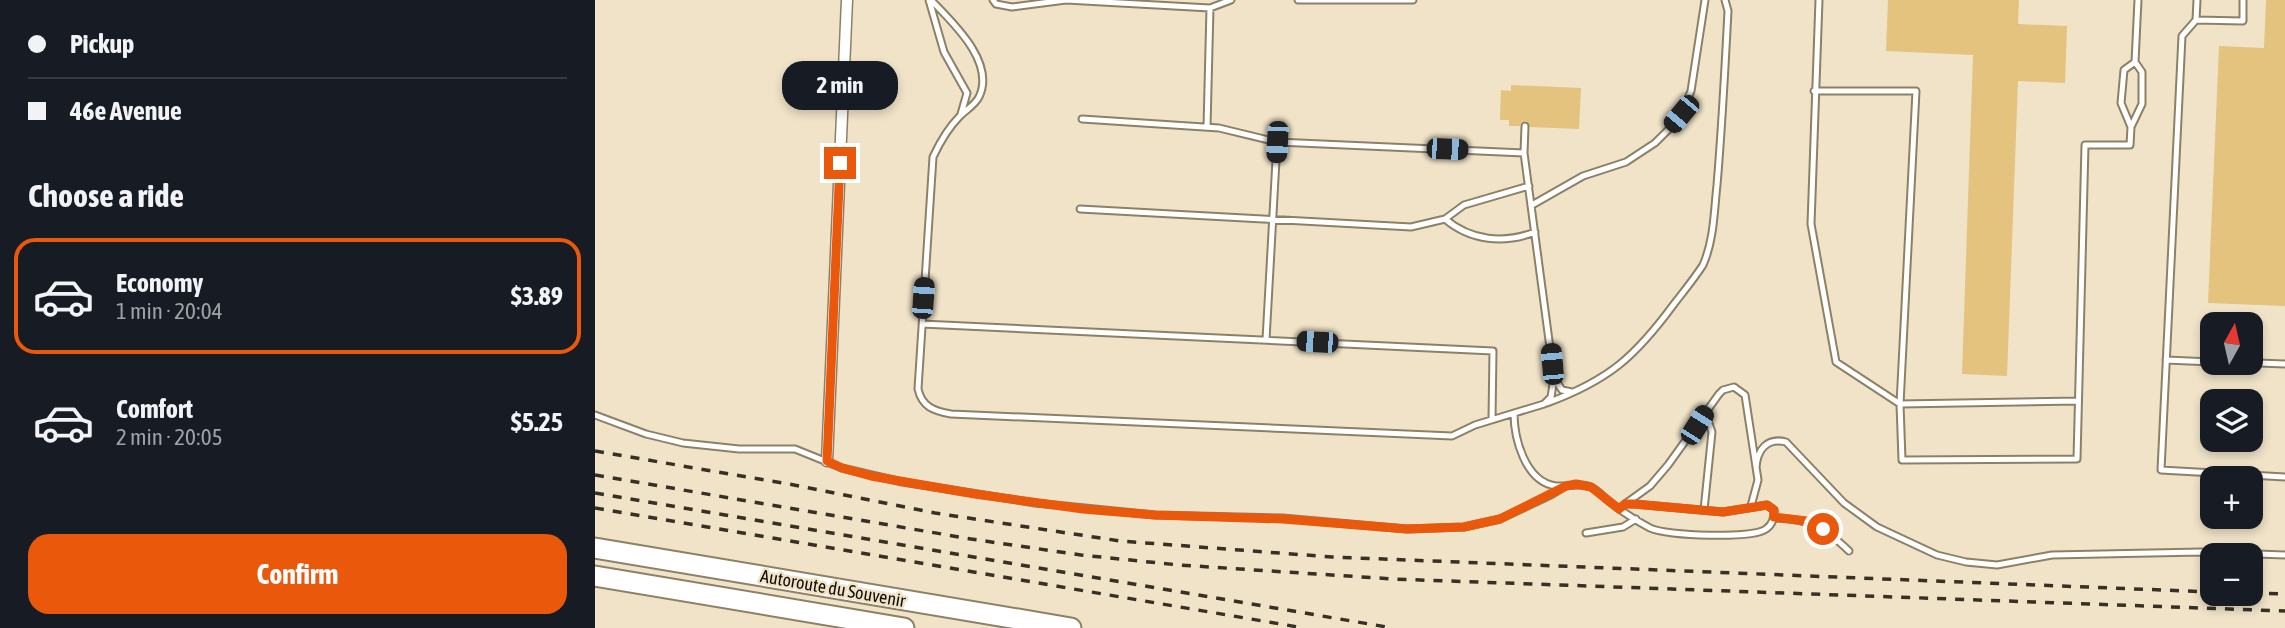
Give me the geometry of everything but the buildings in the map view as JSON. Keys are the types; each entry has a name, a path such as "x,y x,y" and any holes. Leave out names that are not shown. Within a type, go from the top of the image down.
{"highway":[{"name":"Autoroute du Souvenir","path":"595,548 1071,628"},
{"name":"Autoroute du Souvenir","path":"595,576 904,628"}],"street":[{"path":"827,461 847,0"}],"lane":[{"path":"930,0 944,52 967,93 959,117"},
{"path":"930,0 967,40 980,65 982,77 979,97 947,131 933,157 918,388 924,403 939,412 1451,436 1492,419 1575,393 1598,381 1634,354 1696,276 1708,254 1721,138 1728,11 1725,0"},
{"path":"993,0 996,4 1012,7 1066,0 1210,8 1231,0"},
{"path":"1298,0 1413,0"},
{"path":"1532,205 1583,176 1626,162 1643,153 1676,121 1692,88 1705,0"},
{"path":"1819,0 1811,224 1836,362 1901,404 2077,401"},
{"path":"1814,91 1916,91 1901,404 1902,460 2077,459 2085,145 2130,145 2131,127 2142,104 2142,72 2135,62 2138,0"},
{"path":"2197,0 2196,20 2182,36 2161,470 2285,477"},
{"path":"2196,20 2242,21 2243,0"},
{"path":"1207,127 1210,8"},
{"path":"2131,127 2121,103 2124,70 2135,62"},
{"path":"1082,119 1207,127 1277,142 1524,153"},
{"path":"1525,127 1524,153 1554,378 1551,397 1544,404"},
{"path":"1266,340 1277,142"},
{"path":"1080,209 1411,227 1445,219 1464,205 1529,186"},
{"path":"1445,219 1466,232 1491,239 1516,238 1535,232"},
{"path":"922,324 1493,351 1492,419"},
{"path":"2166,360 2200,361"},
{"path":"2263,363 2285,364"},
{"path":"1554,378 1564,392 1575,393"},
{"path":"1622,506 1650,486 1668,466 1723,390 1734,387 1745,395 1749,410 1758,487 1751,506"},
{"path":"1704,510 1713,432 1705,412"},
{"path":"1514,413 1514,431 1518,447 1543,481 1553,485 1576,484 1591,487 1652,529 1663,533 1749,535 1766,529 1774,517 1774,510 1767,505 1723,512 1622,506"},
{"path":"595,415 646,434 683,443 739,449 795,449 842,468 902,482 1071,508 1155,515 1283,519 1407,529 1464,527 1513,514 1566,486"},
{"path":"1756,468 1759,453 1766,444 1776,440 1786,442 1844,503 1877,527 1937,555 1966,562 1997,565 2023,558 2052,555 2201,552 2285,555"},
{"path":"1774,517 1816,524 1849,551"},
{"path":"1586,533 1623,527 1636,519"}],"railway":[{"path":"595,451 794,485 935,513 1120,541 1332,557 2200,592"},
{"path":"595,475 971,539 1081,555 1179,565 1393,579 2285,611"},
{"path":"595,493 1393,628"},
{"path":"595,508 1304,628"},
{"path":"2263,593 2285,594"}],"route":[{"path":"840,163 827,461 842,468 927,486 1083,509 1422,529 1487,523 1513,514 1566,486 1576,484 1591,487 1619,509 1625,504 1634,504 1723,512 1767,505 1774,510 1774,517 1807,521 1823,529"}]}
